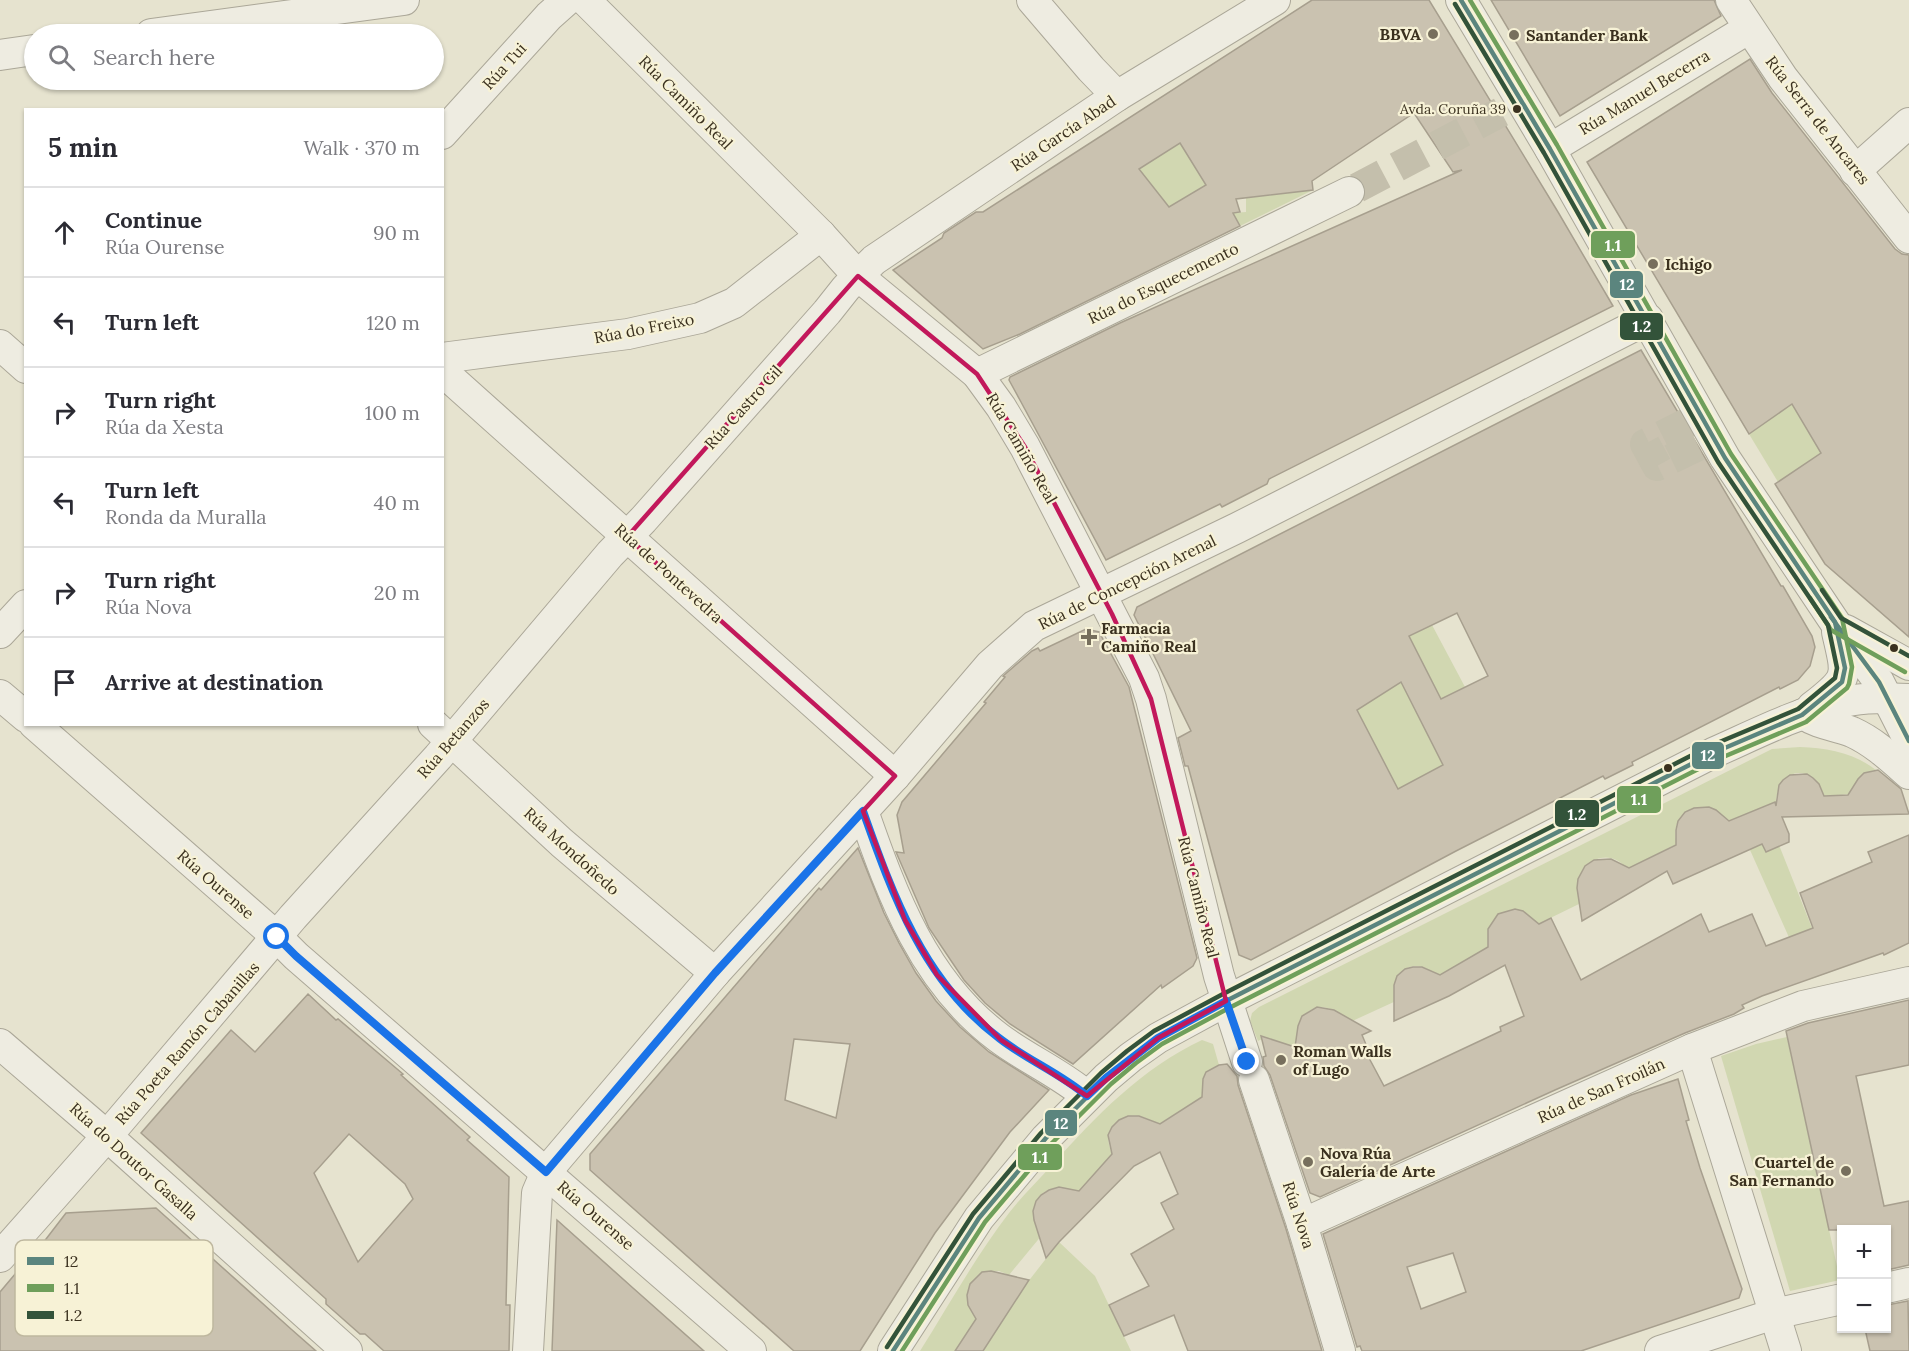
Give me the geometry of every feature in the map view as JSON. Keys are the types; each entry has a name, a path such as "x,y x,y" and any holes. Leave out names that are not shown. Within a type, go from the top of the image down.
{"street":[{"path":"225,24 404,0"},
{"name":"Rúa Tui","path":"444,132 549,16 567,0"},
{"name":"Rúa Camiño Real","path":"585,0 821,236 858,276 977,374 1002,407 1025,447 1144,678 1226,1001"},
{"path":"1032,0 1117,96"},
{"name":"Rúa García Abad","path":"858,276 874,260 1117,96 1275,0"},
{"path":"1461,0 1550,148 1725,458 1836,624 1879,682 1898,698 1909,741"},
{"name":"Rúa Serra de Ancares","path":"1731,0 1784,78 1909,238"},
{"name":"Rúa Manuel Becerra","path":"1550,148 1738,35"},
{"path":"0,55 24,51"},
{"path":"1855,171 1909,123"},
{"name":"Rúa do Esquecemento","path":"977,374 1349,192"},
{"name":"Rúa do Freixo","path":"444,358 628,334 700,318 734,303 821,236"},
{"name":"Rúa Castro Gil","path":"627,537 858,276"},
{"name":"Rúa de Concepción Arenal","path":"546,1172 715,973 895,776 990,665 1034,626 1237,528 1648,319"},
{"path":"0,345 24,366"},
{"name":"Rúa de Pontevedra","path":"444,373 895,776"},
{"name":"Rúa Betanzos","path":"277,937 442,732 627,537"},
{"path":"0,633 24,607"},
{"path":"1836,624 1909,665"},
{"path":"1803,714 1842,682 1845,668 1836,624"},
{"path":"0,695 24,715"},
{"path":"893,1351 979,1218 1046,1138 1114,1071 1158,1038 1226,1001 1713,753 1803,714 1845,702 1898,698"},
{"path":"1803,714 1815,722 1851,732 1877,745 1909,774"},
{"name":"Rúa Ourense","path":"36,726 296,956 751,1351"},
{"name":"Rúa Mondoñedo","path":"442,732 562,843 715,973"},
{"path":"863,811 905,920 937,975 972,1016 1000,1040 1068,1080 1087,1096"},
{"name":"Rúa Poeta Ramón Cabanillas","path":"0,1257 277,937"},
{"name":"Rúa de San Froilán","path":"1302,1224 1692,1049 1803,1006 1909,982"},
{"name":"Rúa Nova","path":"1226,1001 1302,1224 1340,1351"},
{"name":"Rúa do Doutor Gasalla","path":"0,1044 107,1136 347,1351"},
{"path":"1692,1049 1786,1351"},
{"path":"528,1351 537,1193 546,1172"},
{"path":"1891,1287 1909,1283"},
{"path":"1659,1351 1774,1314 1837,1300"}],"highlighted area":[{"path":"858,276 977,374 1025,447 1112,614 1151,699 1226,1001 1158,1038 1087,1096 1001,1040 937,975 905,920 863,811 895,776 627,537"}],"green space":[{"path":"1180,143 1190,159 1214,181 1170,215 1139,169"},
{"path":"1313,190 1240,226 1233,213 1246,212 1246,198"},
{"path":"1803,396 1821,453 1778,482 1749,434"},
{"path":"1432,625 1465,687 1451,694 1468,752 1419,778 1415,823 1357,710 1374,699 1353,663 1384,648 1455,726 1409,636"},
{"path":"1800,747 1840,752 1859,759 1876,770 1860,778 1852,794 1822,796 1818,785 1811,778 1796,773 1783,782 1778,790 1776,802 1727,822 1709,807 1693,809 1682,816 1678,822 1675,836 1677,844 1627,869 1618,861 1609,858 1599,858 1591,863 1579,879 1578,891 1581,903 1536,925 1515,909 1498,914 1488,929 1490,946 1437,977 1421,967 1413,966 1406,969 1396,981 1394,990 1396,1001 1348,1023 1330,1009 1321,1007 1312,1009 1300,1023 1299,1046 1286,1052 1262,1039 1258,1041 1250,1021 1252,1013 1259,1007 1772,749"},
{"path":"1773,830 1812,928 1833,971 1808,980 1746,841"},
{"path":"1787,1037 1837,1266 1837,1281 1790,1291 1721,1056 1756,1044"},
{"path":"1202,1040 1213,1044 1219,1065 1210,1070 1205,1077 1203,1085 1205,1095 1156,1126 1151,1121 1137,1116 1123,1118 1117,1122 1108,1137 1112,1154 1077,1193 1059,1188 1050,1189 1038,1198 1035,1220 1042,1235 1009,1275 999,1271 982,1272 972,1282 968,1300 977,1318 955,1351 920,1351 985,1246 1025,1195 1103,1111 1121,1095 1159,1064"},
{"path":"1059,1242 1095,1276 1131,1351 983,1351 1020,1292"}],"building":[{"path":"1312,0 1429,0 1613,306 1269,479 1267,484 1222,507 1220,504 1106,560 1009,380 1010,377 1120,323 1462,170 1453,172 1414,113 1312,181 1313,190 1236,199 1240,212 1233,213 1240,226 1020,334 983,349 893,270 942,238 944,233 976,212 983,212","holes":["1180,143 1206,185 1169,207 1139,169"]},
{"path":"1491,0 1714,0 1721,16 1560,116"},
{"path":"1750,59 1772,93 1895,249 1902,254 1909,255 1909,637 1825,564 1775,484 1821,453 1792,404 1749,434 1587,162"},
{"path":"1641,350 1783,586 1812,636 1815,647 1810,666 1798,680 1780,689 1779,687 1632,762 1633,765 1605,779 1603,776 1456,851 1251,960 1239,955 1188,766 1185,766 1178,738 1191,731 1134,615 1137,607","holes":["1457,613 1488,676 1441,699 1409,636","1401,682 1443,765 1398,789 1357,710"]},
{"path":"1086,629 1099,632 1129,687 1197,958 1193,966 1162,988 1161,985 1073,1064 1010,1024 985,1003 964,980 929,928 896,852 904,853 897,815 902,802 986,703 984,702 1005,677 1003,676 1032,651 1038,648 1040,651"},
{"path":"1878,770 1901,789 1909,814 1782,817 1789,834 1789,842 1766,852 1762,844 1673,884 1667,871 1582,921 1577,888 1578,879 1585,866 1594,860 1611,859 1629,868 1676,845 1678,821 1685,812 1694,808 1709,807 1729,821 1775,802 1776,806 1779,785 1790,775 1807,774 1819,784 1824,796 1848,795 1864,773"},
{"path":"1909,835 1909,943 1884,955 1883,953 1762,996 1742,1005 1744,1008 1734,1014 1555,1090 1320,1197 1310,1193 1270,1075 1264,1066 1263,1057 1266,1056 1261,1036 1295,1047 1302,1016 1317,1007 1334,1010 1371,1031 1362,1035 1370,1054 1369,1058 1384,1086 1501,1031 1500,1027 1524,1016 1505,965 1449,996 1394,1021 1394,985 1397,976 1405,969 1413,967 1422,967 1440,975 1488,947 1488,929 1498,914 1515,909 1523,911 1539,924 1551,918 1581,980 1701,914 1709,932 1752,914 1766,946 1813,928 1800,893 1872,862 1868,852"},
{"path":"858,848 884,913 899,943 916,973 936,1001 960,1027 989,1052 1049,1090 1010,1132 935,1233 860,1351 794,1351 590,1170 590,1154 819,888 821,890","holes":["794,1039 850,1044 836,1118 785,1100"]},
{"path":"308,994 336,1020 338,1019 403,1074 401,1075 470,1137 467,1140 509,1177 506,1305 510,1305 509,1351 384,1351 365,1334 360,1334 326,1304 326,1299 141,1133 231,1030 255,1052","holes":["349,1134 405,1184 413,1199 358,1262 314,1173"]},
{"name":"Cuartel de San Fernando","path":"1909,1000 1909,1065 1856,1076 1884,1206 1909,1201 1909,1265 1891,1269 1891,1225 1837,1225 1837,1230 1829,1230 1786,1031 1808,1023"},
{"path":"1227,1064 1237,1076 1322,1351 1188,1351 1174,1315 1124,1336 1109,1305 1149,1286 1131,1254 1174,1229 1161,1203 1178,1194 1160,1152 1134,1166 1046,1258 1033,1211 1041,1195 1059,1187 1079,1191 1112,1154 1108,1135 1119,1120 1128,1116 1139,1116 1160,1124 1202,1097 1203,1079 1206,1072 1219,1065"},
{"path":"1678,1079 1689,1120 1686,1121 1700,1168 1742,1289 1739,1298 1581,1351 1362,1351 1360,1346 1357,1347 1323,1234 1631,1095","holes":["1453,1253 1466,1292 1421,1309 1407,1267"]},
{"path":"156,1208 192,1240 45,1240 66,1213"},
{"path":"557,1220 633,1288 704,1351 552,1351"},
{"path":"213,1259 316,1351 0,1351 0,1292 15,1274 15,1336 213,1336"},
{"path":"991,1271 1029,1280 983,1351 955,1351 976,1319 968,1305 967,1295 970,1284 982,1272"},
{"path":"1908,1301 1909,1351 1870,1351 1866,1333 1891,1333 1891,1304"}],"tunnel":[{"path":"1357,188 1501,112"},
{"path":"1689,422 1645,444 1657,466 1702,444"}],"transit line":[{"name":"12","path":"893,1351 979,1218 1046,1138 1106,1078 1131,1057 1158,1038 1226,1001 1713,753 1802,715 1842,682 1845,668 1835,622 1725,458 1550,149 1461,0"},
{"name":"1.1","path":"902,1351 985,1222 1052,1143 1111,1084 1162,1044 1716,760 1806,722 1849,684 1852,667 1842,618 1731,454 1557,145 1470,0"},
{"name":"1.2","path":"887,1347 973,1214 1041,1133 1101,1073 1154,1031 1710,746 1798,709 1835,678 1837,668 1828,625 1718,462 1544,153 1455,4"},
{"name":"1.2","path":"1822,590 1841,618 1909,656"},
{"name":"1.1","path":"1810,598 1831,630 1905,672"},
{"name":"12","path":"1831,617 1879,682 1909,741"}],"place":[{"name":"BBVA","path":"1433,34"},
{"name":"Santander Bank","path":"1514,35"},
{"name":"Avda. Coruña 39","path":"1517,109"},
{"name":"Ichigo","path":"1653,264"},
{"name":"Farmacia Camiño Real","path":"1089,637"},
{"name":"Roman Walls of Lugo","path":"1281,1060"},
{"name":"Nova Rúa Galería de Arte","path":"1308,1162"},
{"name":"Cuartel de San Fernando","path":"1846,1171"}],"route":[{"path":"277,937 296,956 546,1172 715,973 863,811 905,920 937,975 972,1016 1000,1040 1068,1080 1087,1096 1131,1057 1158,1038 1226,1001 1247,1062"}]}
